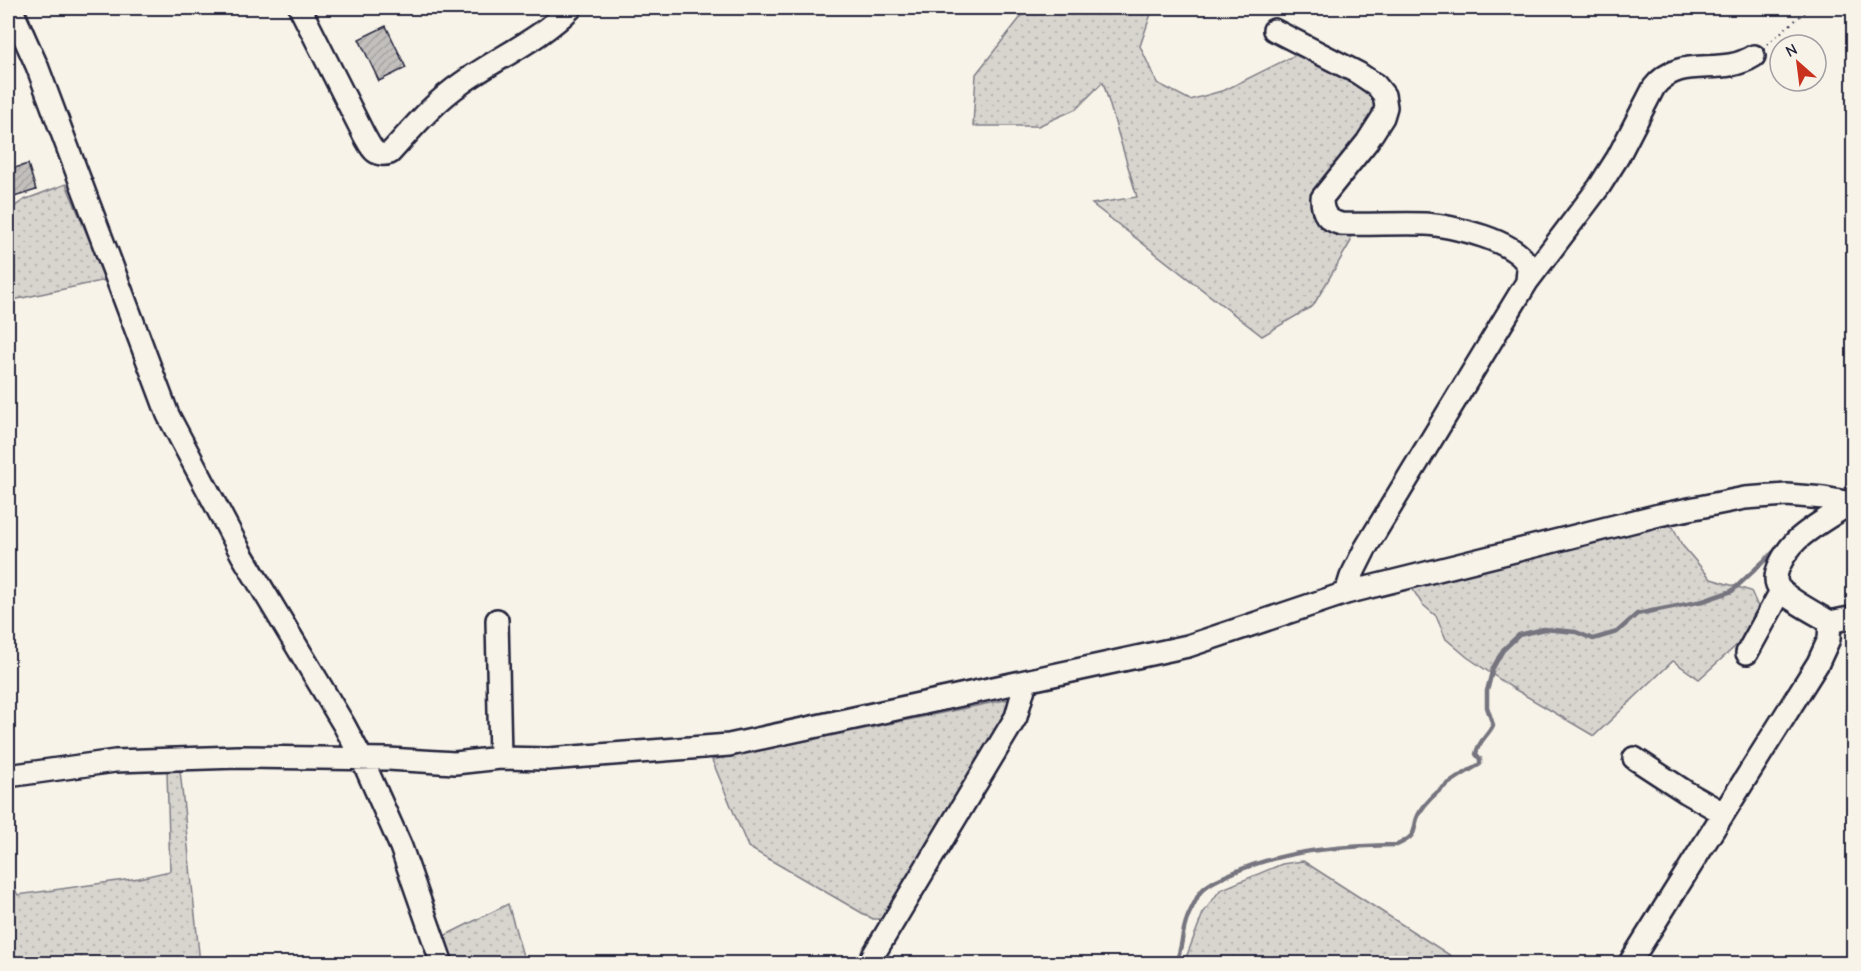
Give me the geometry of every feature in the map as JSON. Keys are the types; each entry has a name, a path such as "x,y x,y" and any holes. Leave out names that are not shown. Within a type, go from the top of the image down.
{"street":[{"path":"11,8 37,66 168,415 242,555 362,759 401,847 442,963"},
{"path":"300,8 364,135 375,153 382,156 390,153 460,83 546,29 571,8"},
{"path":"1274,30 1358,73 1376,85 1384,94 1386,107 1383,117 1322,198 1322,209 1330,221 1341,224 1427,224 1475,234 1509,247 1523,258 1528,268 1527,282"},
{"path":"1346,593 1351,577 1377,528 1527,282 1599,188 1661,78 1680,69 1732,66 1754,56"},
{"path":"8,776 115,761 238,757 455,762 500,758 548,759 729,745 1188,646 1346,593 1623,523 1745,498 1796,495 1852,501"},
{"path":"1852,501 1797,541 1777,572 1775,580 1781,591 1830,622 1854,617"},
{"path":"1747,652 1781,591"},
{"path":"497,620 500,758"},
{"path":"1629,963 1826,649 1830,622"},
{"path":"868,963 1016,717 1026,681"},
{"path":"1634,758 1723,813"}],"path":[{"path":"1754,56 1810,8"}],"shaded area":[{"path":"1028,8 1153,8 1140,46 1157,83 1190,100 1225,90 1295,55 1340,73 1371,91 1380,106 1317,194 1349,230 1351,241 1313,306 1262,336 1092,204 1137,197 1103,82 1076,109 1038,126 973,126 976,74"},
{"path":"66,184 106,280 8,301 8,211 24,200"},
{"path":"1659,522 1673,527 1682,545 1711,579 1751,591 1758,607 1738,644 1699,679 1673,661 1594,736 1511,687 1467,657 1446,639 1436,616 1422,604 1410,585"},
{"path":"1010,699 1010,711 882,919 873,919 748,847 712,760"},
{"path":"180,770 200,963 8,963 8,876 18,895 139,878 170,871 167,772"},
{"path":"1303,861 1462,963 1184,963 1203,913 1220,890 1282,864"},
{"path":"508,904 525,963 451,963 442,937"}],"building":[{"path":"386,26 406,68 379,81 359,39"},
{"path":"28,164 36,190 14,197 8,170"}],"waterway":[{"path":"24,8 38,44"},
{"path":"1845,490 1854,476"},
{"path":"243,535 309,647"},
{"path":"1175,964 1189,915 1199,894 1213,882 1270,859 1333,848 1397,845 1410,837 1420,812 1432,797 1480,764 1480,759 1476,754 1477,749 1493,725 1487,707 1487,691 1493,668 1503,650 1519,635 1544,629 1576,632 1593,639 1617,632 1637,614 1703,601 1732,591 1780,546"},
{"path":"354,721 368,747"}]}
